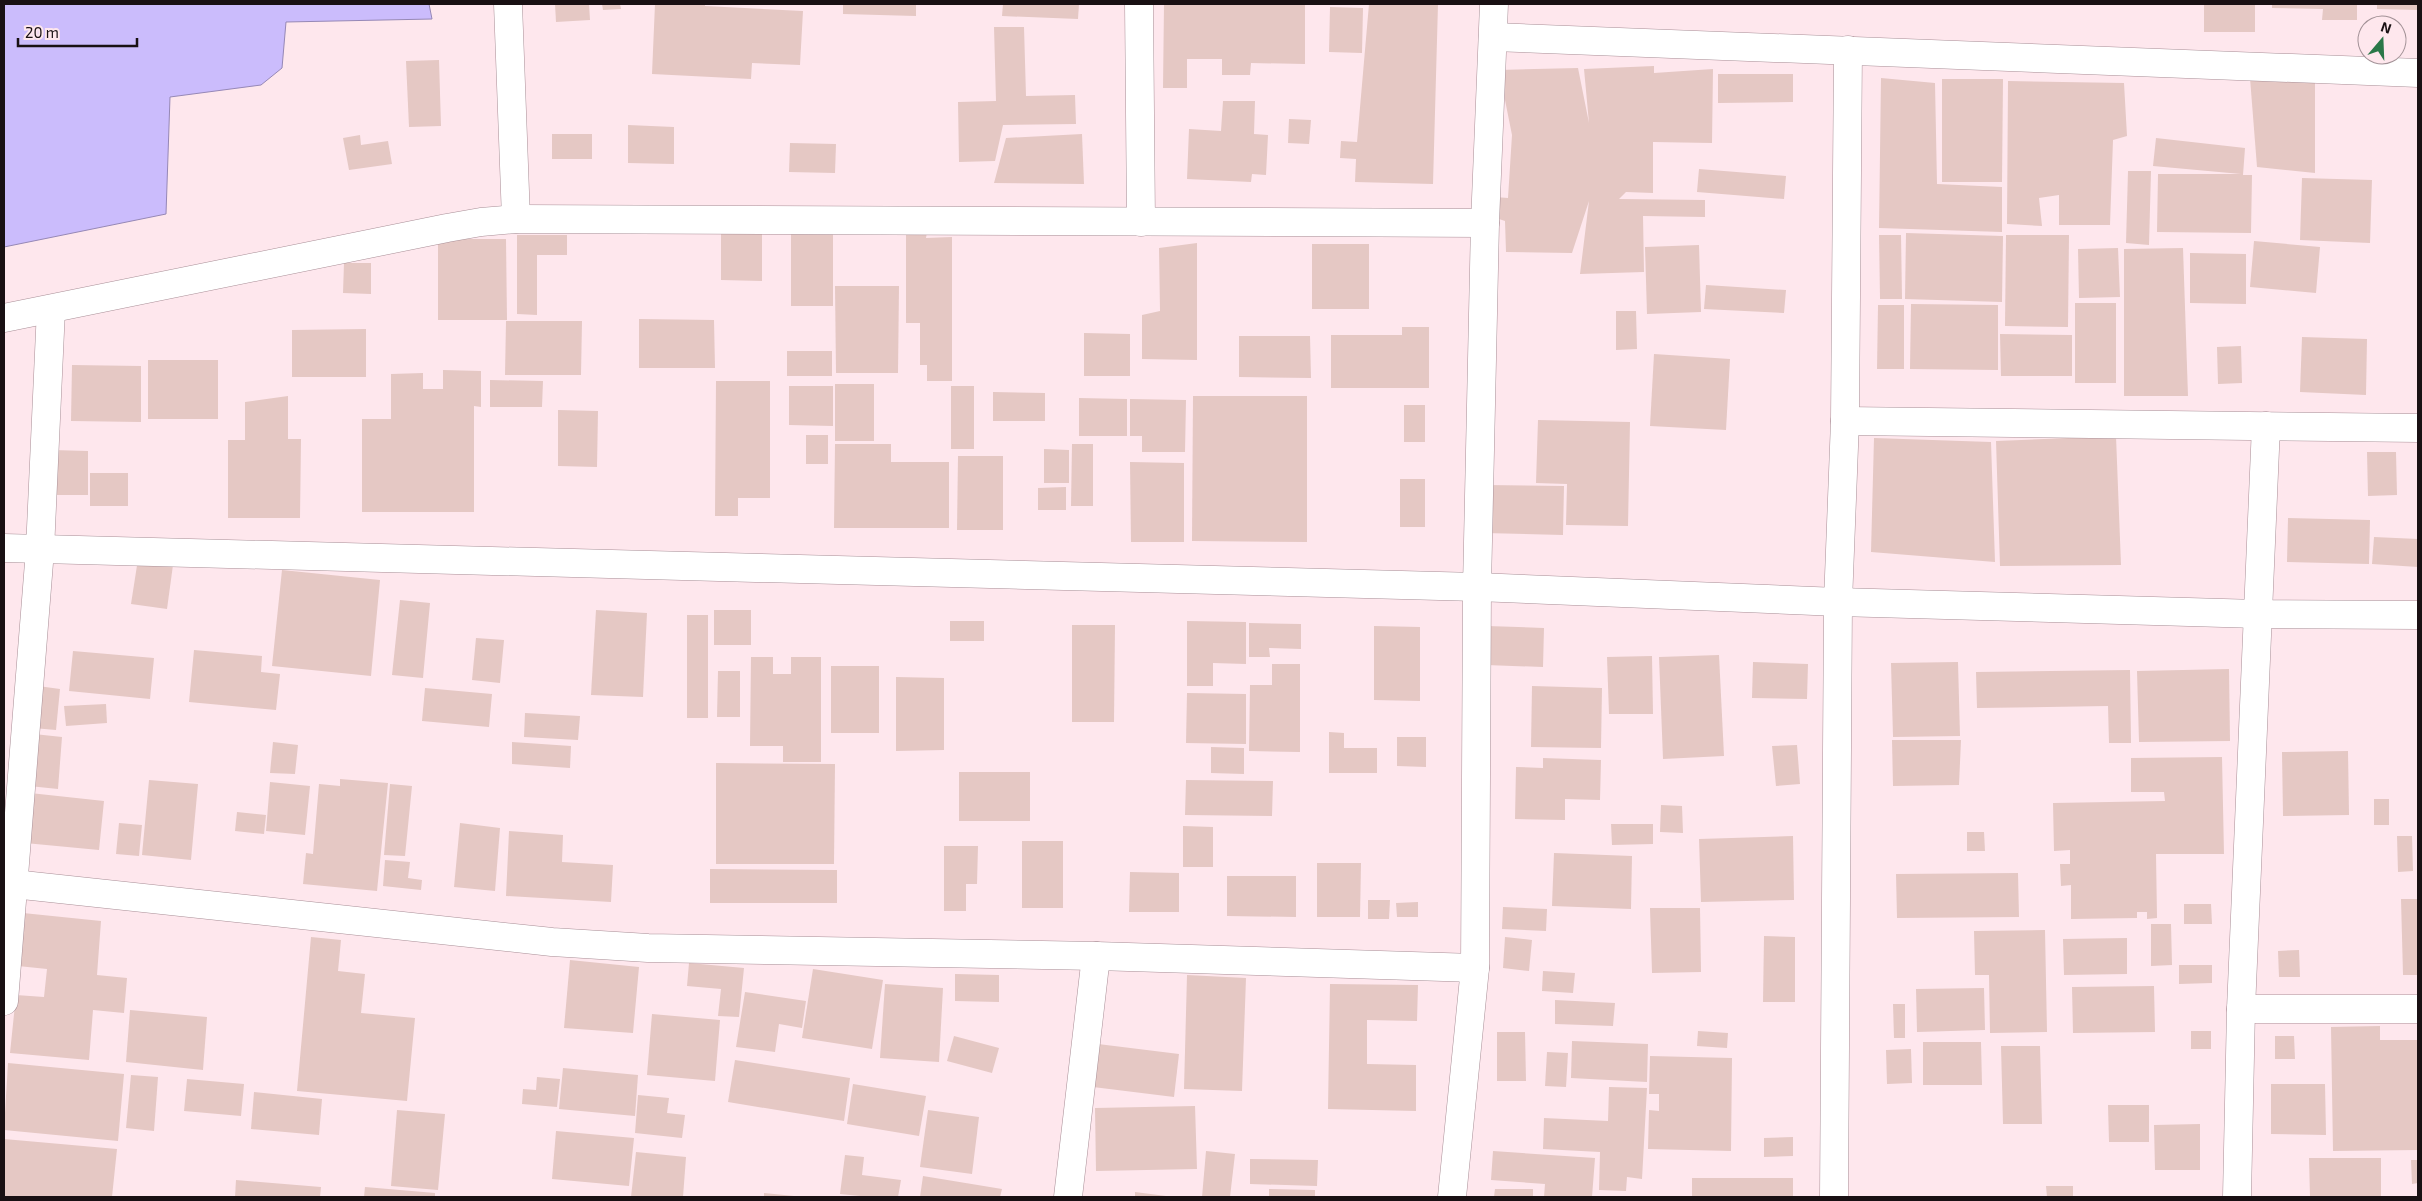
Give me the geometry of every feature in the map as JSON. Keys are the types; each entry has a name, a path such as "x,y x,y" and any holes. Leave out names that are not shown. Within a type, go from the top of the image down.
{"street":[{"path":"508,4 516,219"},
{"path":"1140,4 1141,222"},
{"path":"1452,1197 1475,968 1477,587 1485,223 1494,4"},
{"path":"1493,37 2418,74"},
{"path":"1834,1197 1838,602 1845,421 1849,122 1848,50"},
{"path":"4,318 438,230 481,222 516,219 1485,223"},
{"path":"4,1001 9,883 40,550 51,309"},
{"path":"1845,421 2418,428"},
{"path":"2237,1197 2242,1008 2266,426"},
{"path":"4,548 1477,587 1838,602 2258,614 2418,615"},
{"path":"9,883 552,942 744,951 1096,956 1475,968"},
{"path":"1068,1197 1096,956"},
{"path":"2242,1008 2418,1010"}],"shaded area":[{"path":"4,4 429,4 432,19 286,22 282,68 261,85 170,97 166,214 4,247"}],"building":[{"path":"555,4 589,4 590,20 556,22"},
{"path":"602,4 620,4 621,9 603,10"},
{"path":"655,4 705,4 705,6 803,11 800,65 752,63 751,79 652,74"},
{"path":"843,4 916,4 916,16 843,14"},
{"path":"1003,4 1079,4 1078,19 1002,16"},
{"path":"1164,4 1305,4 1305,64 1251,63 1250,75 1222,75 1222,59 1187,59 1187,88 1163,88"},
{"path":"1369,4 1438,4 1433,184 1355,182 1356,159 1340,158 1341,141 1357,142"},
{"path":"2204,4 2255,4 2255,32 2204,32"},
{"path":"2272,4 2357,4 2357,20 2322,20 2323,9 2272,8"},
{"path":"2377,4 2418,4 2418,10 2377,9"},
{"path":"1330,7 1363,8 1362,53 1329,52"},
{"path":"994,27 1024,27 1026,96 1075,95 1076,124 1003,125 995,161 959,162 958,102 996,101"},
{"path":"439,60 441,126 409,127 406,61"},
{"path":"1654,66 1654,73 1713,69 1712,143 1653,142 1653,193 1626,192 1619,199 1705,200 1705,217 1643,216 1644,272 1580,274 1589,201 1572,253 1506,252 1505,221 1496,218 1495,197 1508,198 1512,135 1499,70 1578,68 1589,123 1584,69"},
{"path":"1718,74 1793,74 1793,102 1718,103"},
{"path":"1881,78 1935,83 1937,184 2002,187 2002,232 1879,228"},
{"path":"2250,78 2315,81 2315,173 2257,167"},
{"path":"1942,79 2003,79 2002,182 1942,182"},
{"path":"2008,81 2124,83 2127,136 2113,140 2110,225 2059,225 2059,195 2039,198 2042,226 2007,224"},
{"path":"1223,101 1255,101 1254,134 1268,135 1266,175 1252,174 1251,182 1187,179 1189,129 1221,131"},
{"path":"1289,119 1311,120 1309,144 1288,143"},
{"path":"628,125 674,127 674,164 628,163"},
{"path":"552,134 592,134 592,159 552,159"},
{"path":"1082,134 1084,184 994,183 1006,138"},
{"path":"360,135 361,145 388,141 392,164 349,170 343,138"},
{"path":"2156,138 2245,148 2243,175 2252,175 2251,233 2157,232 2158,174 2241,174 2153,166"},
{"path":"790,143 836,144 835,173 789,172"},
{"path":"1699,169 1786,176 1784,199 1697,192"},
{"path":"2128,171 2151,171 2149,245 2126,243"},
{"path":"2302,178 2372,180 2370,243 2300,240"},
{"path":"721,231 762,231 762,281 721,280"},
{"path":"906,232 927,232 926,238 952,237 952,381 927,381 927,365 920,365 920,323 906,323"},
{"path":"1906,233 2003,236 2002,302 1905,299"},
{"path":"791,234 833,234 833,306 791,306"},
{"path":"517,235 567,235 567,255 537,255 537,315 517,314"},
{"path":"1879,235 1901,235 1902,299 1880,299"},
{"path":"2006,235 2069,235 2068,327 2005,326"},
{"path":"438,239 506,239 507,320 438,320"},
{"path":"2254,241 2320,247 2316,293 2250,287"},
{"path":"1197,243 1197,360 1142,359 1142,315 1160,311 1159,248"},
{"path":"1312,244 1369,244 1369,309 1312,309"},
{"path":"1699,245 1701,312 1647,314 1645,247"},
{"path":"2118,248 2120,297 2079,298 2078,249"},
{"path":"2183,248 2188,396 2124,396 2124,249"},
{"path":"2190,253 2246,254 2246,304 2190,303"},
{"path":"344,263 371,263 371,294 343,293"},
{"path":"1706,285 1786,290 1784,313 1704,309"},
{"path":"835,286 899,286 898,373 836,373"},
{"path":"2075,303 2116,303 2116,383 2075,383"},
{"path":"1911,304 1998,305 1998,370 1910,369"},
{"path":"1878,305 1904,305 1904,369 1877,369"},
{"path":"1616,311 1636,311 1637,349 1616,350"},
{"path":"639,319 714,320 715,368 639,368"},
{"path":"506,321 582,321 581,375 505,375"},
{"path":"1402,327 1429,327 1429,388 1331,388 1331,335 1402,335"},
{"path":"366,329 366,377 292,377 292,330"},
{"path":"1084,333 1130,334 1130,376 1084,376"},
{"path":"2000,334 2072,335 2072,376 2001,376"},
{"path":"1239,336 1310,336 1311,378 1239,377"},
{"path":"2302,337 2367,339 2366,395 2300,392"},
{"path":"2241,346 2242,383 2218,384 2217,347"},
{"path":"787,351 832,351 832,376 787,376"},
{"path":"1654,354 1730,359 1726,430 1650,426"},
{"path":"148,360 218,360 218,419 148,419"},
{"path":"72,365 141,366 141,422 71,421"},
{"path":"443,370 481,371 481,407 474,406 474,512 362,512 362,419 391,419 391,374 423,373 423,389 443,389"},
{"path":"490,380 543,381 542,407 490,407"},
{"path":"716,381 770,381 770,498 738,498 738,516 715,516"},
{"path":"835,384 874,384 874,441 835,441"},
{"path":"789,386 833,386 833,426 789,425"},
{"path":"951,386 974,386 974,449 951,449"},
{"path":"993,392 1045,393 1045,421 993,421"},
{"path":"288,396 288,439 301,439 300,518 228,518 228,440 245,440 245,402"},
{"path":"1193,396 1307,396 1307,542 1192,541"},
{"path":"1079,398 1127,399 1127,436 1079,436"},
{"path":"1130,399 1186,400 1185,452 1142,452 1142,436 1130,436"},
{"path":"1404,405 1425,405 1425,442 1404,442"},
{"path":"558,410 598,411 597,467 558,466"},
{"path":"1538,420 1630,422 1628,526 1566,525 1567,484 1536,483"},
{"path":"806,435 828,435 828,464 806,464"},
{"path":"2116,436 2121,565 2000,566 1996,441"},
{"path":"1874,438 1991,442 1995,562 1871,552"},
{"path":"835,444 891,444 891,462 949,462 949,528 834,528"},
{"path":"1072,444 1093,444 1093,506 1071,506"},
{"path":"1044,449 1069,450 1069,483 1044,483"},
{"path":"52,450 88,451 88,495 52,495"},
{"path":"2367,452 2396,452 2397,495 2368,496"},
{"path":"958,456 1003,456 1003,530 957,530"},
{"path":"1130,462 1184,463 1184,542 1131,542"},
{"path":"90,473 128,473 128,506 90,506"},
{"path":"1400,479 1425,479 1425,527 1400,527"},
{"path":"1485,485 1564,486 1563,535 1484,533"},
{"path":"1066,487 1066,510 1038,510 1038,488"},
{"path":"2288,518 2370,520 2369,564 2287,562"},
{"path":"2374,537 2418,539 2418,567 2372,564"},
{"path":"138,559 173,565 167,609 131,604"},
{"path":"282,570 380,580 371,676 272,666"},
{"path":"400,600 430,603 423,678 392,675"},
{"path":"596,610 647,613 643,697 591,695"},
{"path":"714,610 751,610 751,645 714,645"},
{"path":"687,615 708,615 708,718 687,718"},
{"path":"950,621 984,621 984,641 950,641"},
{"path":"1187,621 1246,622 1246,664 1213,663 1213,686 1187,686"},
{"path":"1249,623 1301,624 1301,649 1269,648 1270,657 1249,657"},
{"path":"1072,625 1115,625 1114,722 1072,722"},
{"path":"1374,626 1420,627 1420,701 1374,700"},
{"path":"1487,626 1544,628 1543,667 1486,665"},
{"path":"476,638 504,640 500,683 472,680"},
{"path":"194,650 262,656 261,672 280,674 276,710 189,702"},
{"path":"73,651 154,658 150,699 69,691"},
{"path":"1719,655 1724,756 1663,759 1659,657"},
{"path":"1652,656 1653,714 1609,714 1607,657"},
{"path":"751,657 773,657 773,674 791,674 791,657 821,657 821,762 783,762 783,746 750,746"},
{"path":"1753,662 1808,664 1807,699 1752,698"},
{"path":"1958,662 1960,736 1893,737 1891,663"},
{"path":"1272,664 1300,664 1300,752 1249,751 1250,685 1272,685"},
{"path":"831,666 879,666 879,733 831,733"},
{"path":"2229,669 2230,741 2139,742 2137,671"},
{"path":"2130,670 2131,743 2109,743 2108,706 1977,708 1976,672"},
{"path":"718,671 740,671 740,717 717,717"},
{"path":"896,677 944,678 944,750 896,751"},
{"path":"38,686 60,689 56,730 33,728"},
{"path":"1532,686 1602,688 1601,748 1531,747"},
{"path":"425,688 492,694 489,727 422,721"},
{"path":"1187,693 1246,694 1246,744 1186,743"},
{"path":"106,704 107,723 66,726 64,706"},
{"path":"525,713 580,716 578,740 524,737"},
{"path":"1329,732 1344,733 1344,748 1377,748 1377,773 1329,773"},
{"path":"34,734 62,737 58,789 29,786"},
{"path":"1397,737 1426,737 1426,767 1397,766"},
{"path":"1892,740 1961,740 1959,785 1893,786"},
{"path":"273,742 298,745 295,774 270,773"},
{"path":"512,742 571,746 570,768 512,764"},
{"path":"1797,745 1800,784 1776,786 1772,746"},
{"path":"1211,747 1244,748 1244,774 1211,773"},
{"path":"2348,751 2349,815 2283,816 2282,752"},
{"path":"2222,757 2224,854 2156,854 2157,918 2147,919 2147,912 2137,912 2137,918 2071,919 2071,885 2061,886 2060,864 2070,864 2070,850 2054,851 2053,803 2165,801 2164,792 2131,792 2131,758"},
{"path":"1543,758 1601,760 1600,800 1565,799 1565,820 1515,819 1516,767 1543,768"},
{"path":"716,763 835,764 834,864 716,864"},
{"path":"959,772 1030,772 1030,821 959,821"},
{"path":"340,779 388,783 377,891 303,884 306,853 313,854 319,784 340,786"},
{"path":"149,780 198,784 191,860 142,855"},
{"path":"1186,780 1273,781 1272,816 1185,815"},
{"path":"270,782 310,786 305,835 266,831"},
{"path":"390,784 412,786 405,856 384,855"},
{"path":"30,793 104,801 99,850 25,843"},
{"path":"2374,799 2389,799 2389,825 2374,825"},
{"path":"1661,805 1682,806 1683,833 1660,832"},
{"path":"237,812 266,815 264,834 235,831"},
{"path":"119,823 142,825 139,856 116,854"},
{"path":"460,823 500,828 495,891 454,887"},
{"path":"1611,824 1653,824 1653,844 1612,845"},
{"path":"1183,826 1213,827 1213,867 1183,867"},
{"path":"509,831 563,835 562,862 613,865 611,902 506,896"},
{"path":"1967,832 1984,832 1985,851 1967,851"},
{"path":"1793,836 1794,900 1701,902 1699,839"},
{"path":"2397,836 2412,836 2413,871 2398,872"},
{"path":"1022,841 1063,841 1063,908 1022,908"},
{"path":"944,846 978,846 977,884 966,884 966,911 944,911"},
{"path":"1554,853 1632,856 1631,909 1552,906"},
{"path":"385,860 410,862 408,878 422,880 421,890 383,886"},
{"path":"1317,863 1361,863 1360,917 1317,917"},
{"path":"710,869 837,870 837,903 710,903"},
{"path":"1130,872 1179,873 1179,912 1129,912"},
{"path":"2018,873 2019,917 1897,918 1896,874"},
{"path":"1227,876 1296,876 1296,917 1227,916"},
{"path":"2401,899 2418,899 2418,975 2403,975"},
{"path":"1368,900 1390,900 1389,919 1368,919"},
{"path":"1418,902 1418,917 1397,917 1396,903"},
{"path":"2184,904 2211,904 2212,924 2184,924"},
{"path":"1503,907 1547,909 1546,931 1502,929"},
{"path":"1650,908 1700,908 1701,972 1652,973"},
{"path":"23,913 101,921 97,975 127,978 124,1013 93,1010 89,1060 10,1053 16,995 44,997 47,969 18,966"},
{"path":"2151,924 2171,924 2172,965 2151,966"},
{"path":"2045,930 2047,1032 1990,1033 1989,975 1975,975 1974,931"},
{"path":"1764,936 1795,937 1795,1002 1763,1002"},
{"path":"311,937 341,940 338,971 365,974 361,1013 415,1018 407,1101 297,1091"},
{"path":"1505,937 1532,940 1529,971 1503,968"},
{"path":"2127,938 2127,974 2064,975 2063,939"},
{"path":"2299,950 2300,977 2279,977 2278,951"},
{"path":"570,960 639,967 633,1033 564,1028"},
{"path":"689,963 744,968 739,1017 718,1016 721,989 687,986"},
{"path":"2179,965 2212,965 2212,983 2179,984"},
{"path":"813,969 883,980 872,1049 802,1038"},
{"path":"1543,971 1575,973 1573,993 1542,991"},
{"path":"955,974 999,975 999,1002 955,1001"},
{"path":"1187,975 1246,978 1242,1091 1184,1089"},
{"path":"885,984 943,988 939,1062 880,1058"},
{"path":"1330,984 1418,985 1417,1021 1367,1020 1367,1064 1416,1065 1416,1111 1328,1109"},
{"path":"2154,986 2155,1032 2073,1033 2072,987"},
{"path":"1984,988 1985,1030 1917,1032 1916,989"},
{"path":"745,992 806,1001 802,1028 779,1024 775,1052 736,1047"},
{"path":"1555,1000 1615,1003 1613,1026 1555,1024"},
{"path":"1893,1004 1905,1004 1905,1038 1894,1038"},
{"path":"130,1010 207,1017 203,1070 126,1062"},
{"path":"652,1014 720,1020 715,1081 647,1075"},
{"path":"2380,1026 2380,1040 2418,1040 2418,1150 2333,1151 2331,1027"},
{"path":"1698,1031 1728,1033 1727,1048 1697,1046"},
{"path":"2191,1031 2211,1031 2211,1049 2191,1049"},
{"path":"1497,1032 1525,1032 1526,1081 1497,1081"},
{"path":"954,1036 999,1048 992,1073 947,1061"},
{"path":"2275,1036 2294,1036 2295,1059 2275,1059"},
{"path":"1572,1041 1648,1044 1647,1082 1571,1078"},
{"path":"1923,1042 1981,1042 1982,1085 1923,1085"},
{"path":"1098,1044 1179,1054 1174,1097 1093,1087"},
{"path":"2001,1046 2040,1046 2042,1124 2003,1124"},
{"path":"1911,1049 1912,1083 1887,1084 1886,1050"},
{"path":"1547,1052 1568,1053 1566,1087 1545,1086"},
{"path":"1650,1056 1732,1058 1731,1151 1648,1149 1649,1110 1659,1111 1659,1094 1649,1094"},
{"path":"735,1060 850,1078 844,1121 728,1102"},
{"path":"8,1063 124,1074 118,1141 4,1130"},
{"path":"563,1068 638,1075 635,1116 559,1109"},
{"path":"131,1075 158,1077 154,1131 126,1128"},
{"path":"537,1077 560,1079 557,1107 522,1104 523,1089 536,1090"},
{"path":"187,1079 244,1084 241,1116 184,1111"},
{"path":"853,1084 926,1096 919,1136 847,1124"},
{"path":"2271,1084 2325,1084 2326,1135 2271,1134"},
{"path":"1609,1087 1647,1088 1642,1179 1627,1177 1626,1191 1599,1190 1600,1152 1543,1149 1544,1118 1608,1121"},
{"path":"254,1092 322,1099 319,1135 251,1129"},
{"path":"638,1095 669,1098 667,1113 685,1115 682,1138 635,1133"},
{"path":"2108,1105 2149,1105 2149,1142 2109,1142"},
{"path":"1195,1106 1197,1169 1096,1171 1095,1108"},
{"path":"397,1110 445,1114 438,1190 391,1186"},
{"path":"928,1110 979,1117 972,1174 920,1167"},
{"path":"2200,1124 2200,1170 2155,1170 2154,1125"},
{"path":"556,1131 634,1138 629,1186 552,1179"},
{"path":"1793,1137 1793,1156 1764,1157 1764,1138"},
{"path":"4,1139 117,1149 112,1197 4,1197"},
{"path":"1206,1151 1235,1154 1230,1197 1202,1197"},
{"path":"1493,1151 1595,1158 1592,1197 1544,1197 1545,1184 1491,1180"},
{"path":"636,1152 686,1157 683,1197 631,1197"},
{"path":"845,1155 864,1157 862,1175 901,1180 898,1197 840,1194"},
{"path":"2309,1158 2381,1158 2381,1197 2310,1197"},
{"path":"1250,1159 1318,1160 1317,1186 1250,1184"},
{"path":"2411,1160 2418,1160 2418,1183 2412,1184"},
{"path":"923,1176 1002,1189 1000,1197 920,1197"},
{"path":"1692,1178 1793,1178 1793,1197 1692,1197"},
{"path":"236,1180 321,1187 320,1197 235,1197"},
{"path":"2046,1186 2073,1186 2073,1197 2047,1197"},
{"path":"365,1187 435,1193 435,1197 364,1197"},
{"path":"1269,1189 1315,1190 1315,1197 1269,1197"},
{"path":"1495,1189 1533,1189 1533,1197 1494,1197"},
{"path":"1135,1192 1166,1196 1166,1197 1135,1197"},
{"path":"764,1193 794,1196 794,1197 764,1197"}]}
